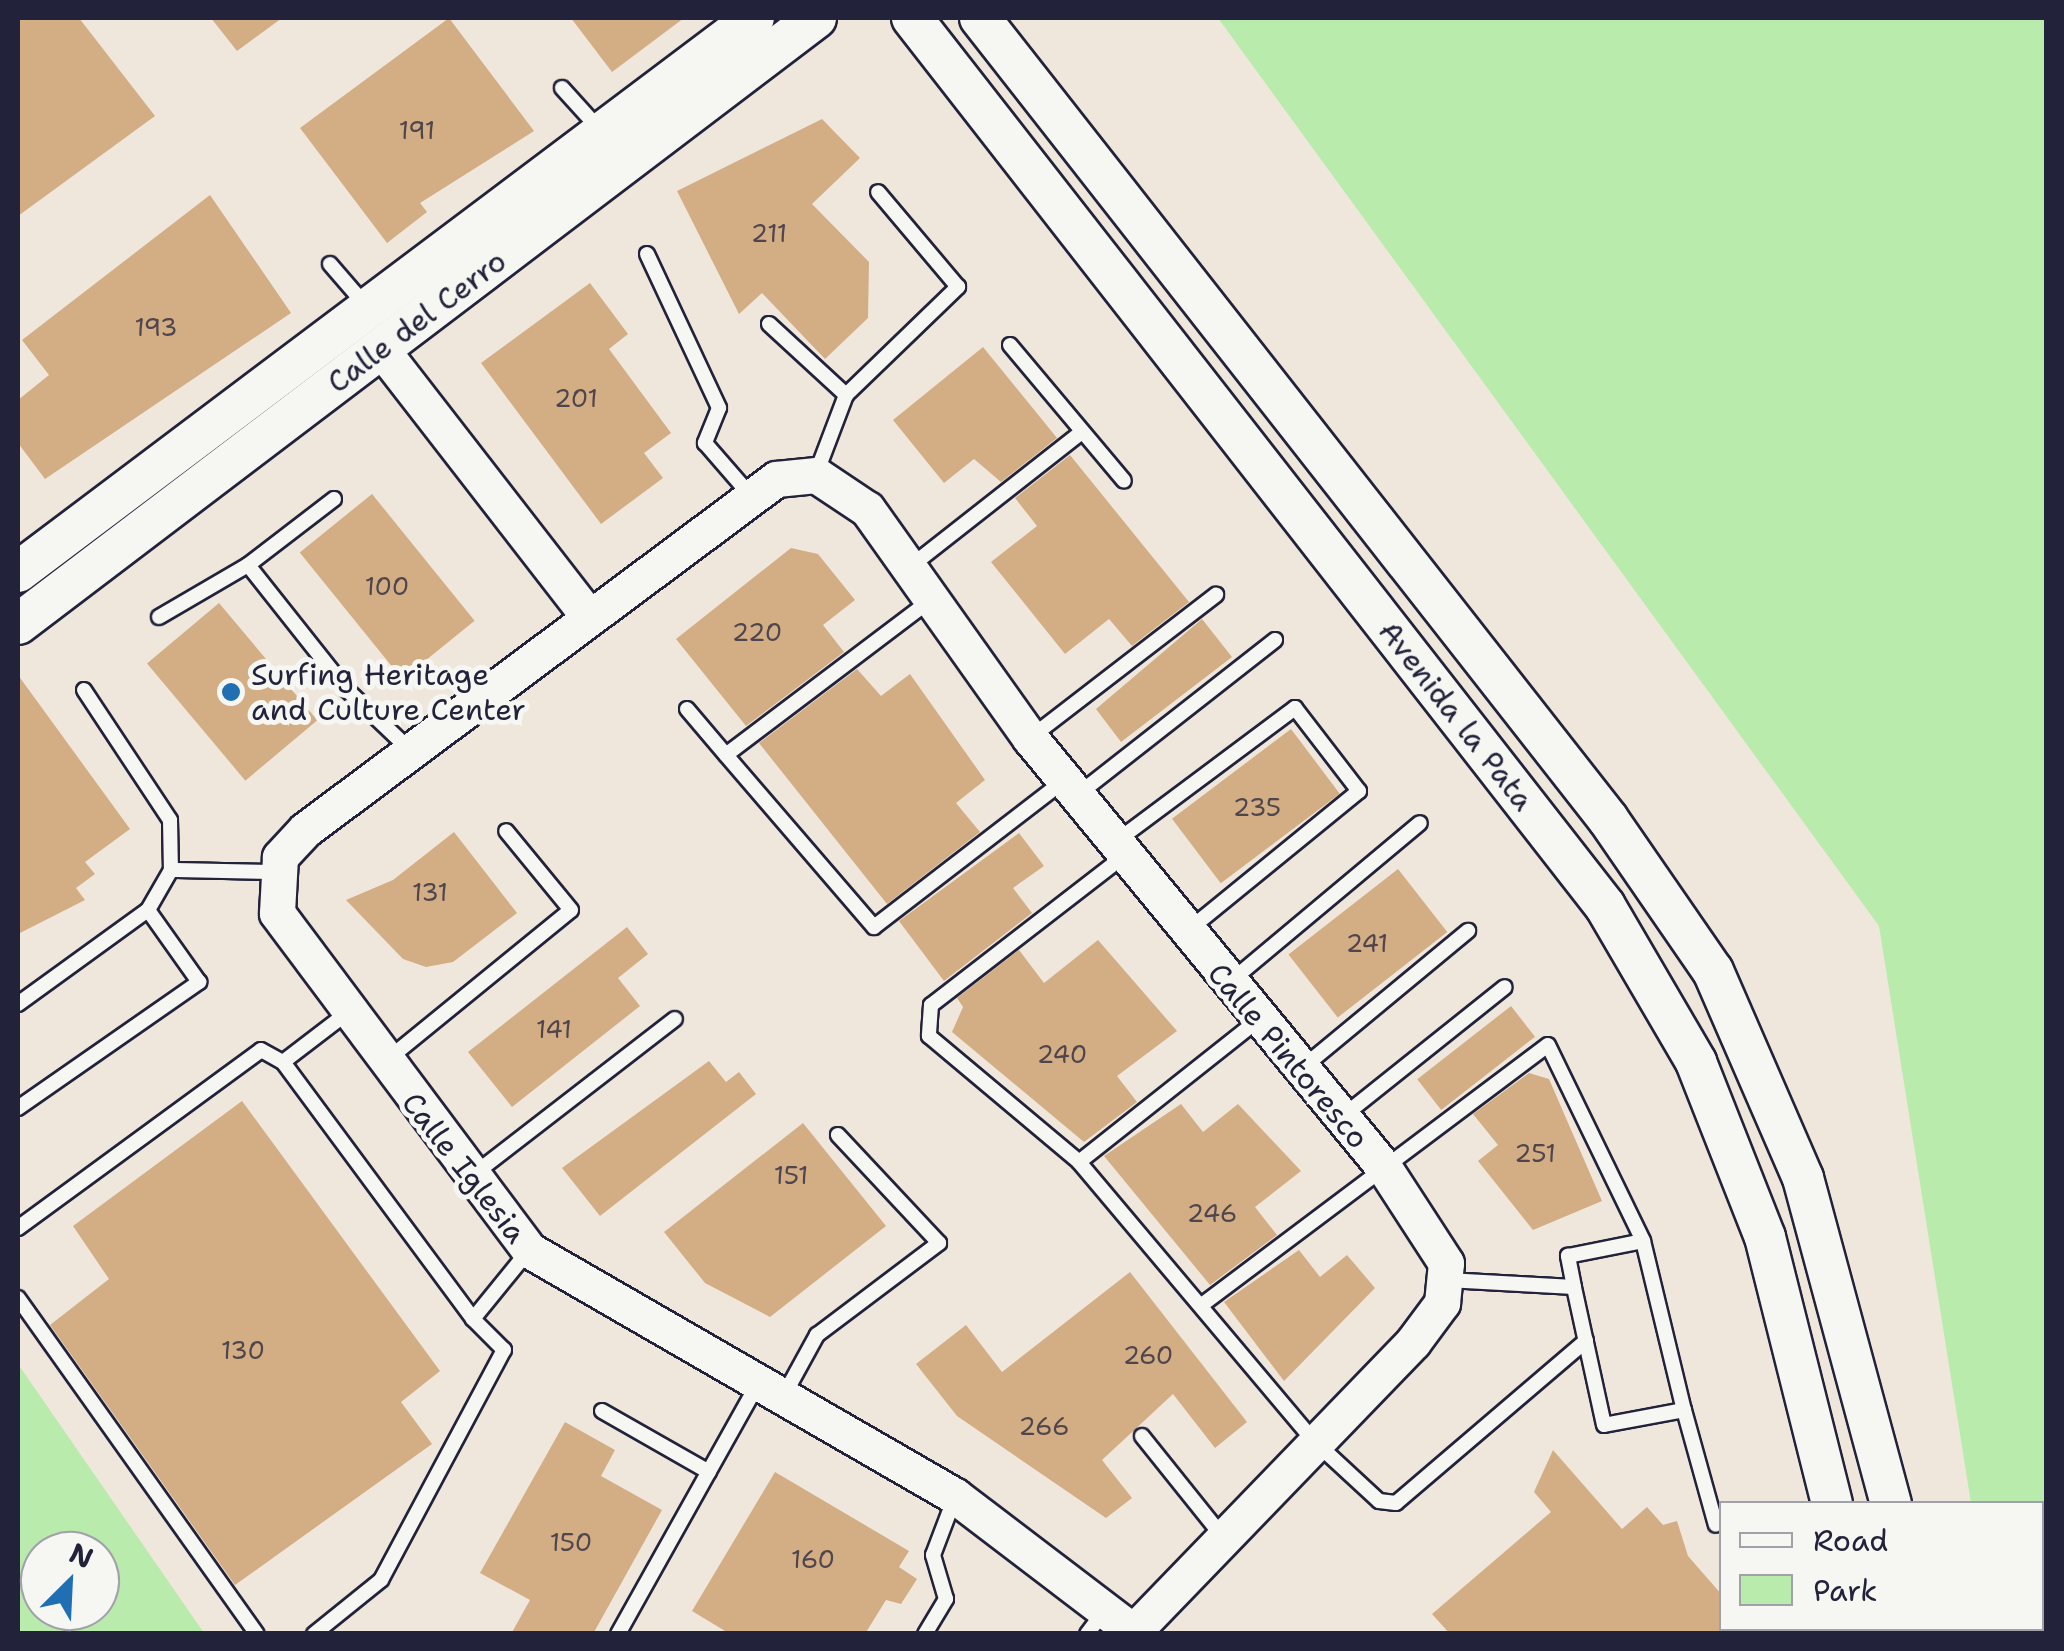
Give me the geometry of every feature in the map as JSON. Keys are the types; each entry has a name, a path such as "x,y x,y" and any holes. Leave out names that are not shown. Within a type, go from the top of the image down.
{"main road":[{"name":"Calle del Cerro","path":"18,572 754,18"},
{"name":"Calle del Cerro","path":"18,624 816,18"},
{"name":"Avenida la Pata","path":"912,18 1606,906 1696,1062 1765,1237 1831,1501"},
{"name":"Avenida la Pata","path":"980,18 1608,819 1713,971 1802,1178 1889,1501"}],"street":[{"path":"382,350 588,617"},
{"path":"276,872 305,830 752,496 776,479 816,474"},
{"name":"Calle Pintoresco","path":"816,474 846,488 933,598 1030,738 1184,934 1385,1169 1434,1235 1448,1280"},
{"name":"Calle Iglesia","path":"276,872 283,926 468,1178 529,1250 955,1496 1097,1620 1135,1632"},
{"path":"1135,1632 1313,1440 1421,1333 1448,1280"}],"lane":[{"path":"562,88 602,132"},
{"path":"816,474 846,395 958,288 878,192"},
{"path":"647,254 718,408 705,444 752,496"},
{"path":"330,264 368,308"},
{"path":"769,324 846,395"},
{"path":"1010,345 1124,482"},
{"path":"910,567 1082,432"},
{"path":"159,617 248,565 334,499"},
{"path":"248,565 347,690 412,752"},
{"path":"1030,738 1216,595"},
{"path":"726,755 933,598"},
{"path":"687,709 874,926 1275,640"},
{"path":"18,1004 148,910 171,870 170,820 84,690"},
{"path":"1184,934 1358,791 1295,708 932,1005 929,1036 1078,1162 1202,1304 1313,1440 1367,1493 1396,1502 1586,1341"},
{"path":"1226,984 1420,823"},
{"path":"383,1064 571,910 506,831"},
{"path":"171,870 276,872"},
{"path":"18,1108 199,982 148,910"},
{"path":"1300,1069 1468,931"},
{"path":"1341,1118 1505,987"},
{"path":"283,1062 346,1013"},
{"path":"468,1178 675,1019"},
{"path":"1078,1162 1257,1021"},
{"path":"1202,1304 1548,1045 1643,1240 1716,1525"},
{"path":"18,1228 261,1050 283,1062 474,1319 504,1350 381,1580 314,1634"},
{"path":"618,1634 709,1472 770,1391 817,1335 939,1244 838,1135"},
{"path":"1643,1240 1568,1256 1604,1424 1684,1410"},
{"path":"474,1319 529,1250"},
{"path":"1448,1280 1574,1287"},
{"path":"18,1298 257,1634"},
{"path":"602,1411 709,1472"},
{"path":"1142,1436 1222,1536"},
{"path":"925,1634 946,1600 933,1555 955,1496"}],"green space":[{"path":"1218,18 2046,18 2046,1633 2024,1631 2044,1631 2044,1501 1971,1501 1879,926"},
{"path":"18,1364 204,1633 18,1633"}],"building":[{"path":"18,18 79,18 155,116 18,216"},
{"path":"211,18 282,18 237,51"},
{"path":"449,18 534,131 420,203 427,212 387,243 300,128"},
{"path":"571,18 684,18 612,72"},
{"path":"822,119 860,158 812,204 869,262 868,318 825,359 762,293 739,314 677,191"},
{"path":"210,195 291,313 45,479 18,443 18,400 49,375 22,340"},
{"path":"590,283 628,334 609,349 671,433 644,453 663,478 601,524 481,363"},
{"path":"983,347 1057,438 1001,482 974,459 944,483 893,420"},
{"path":"1070,455 1189,602 1132,646 1109,619 1065,654 991,562 1037,526 1015,498"},
{"path":"372,494 475,621 402,679 300,553"},
{"path":"791,548 818,554 855,600 823,625 844,652 746,726 676,639"},
{"name":"Surfing Heritage and Culture Center","path":"219,603 317,720 245,781 147,663"},
{"path":"1202,619 1232,657 1121,742 1096,709"},
{"path":"857,669 881,696 910,674 985,780 956,803 980,832 887,904 759,743"},
{"path":"18,675 130,829 85,862 95,874 76,888 85,900 18,934"},
{"path":"1291,729 1340,794 1221,883 1172,819"},
{"path":"454,832 517,913 453,962 426,967 403,959 346,900 393,880"},
{"path":"1019,833 1044,866 1013,888 1032,913 944,981 899,921"},
{"path":"1398,869 1447,932 1338,1018 1288,955"},
{"path":"627,927 648,954 618,978 640,1006 512,1107 468,1052"},
{"path":"1098,940 1177,1031 1117,1076 1137,1102 1084,1142 952,1032 963,1007 957,998 1019,950 1044,983"},
{"path":"1511,1006 1535,1037 1441,1110 1417,1079"},
{"path":"709,1061 726,1082 739,1072 756,1094 600,1216 562,1168"},
{"path":"1529,1073 1549,1079 1602,1201 1533,1230 1478,1161 1498,1145 1473,1114"},
{"path":"242,1101 440,1371 401,1402 432,1444 235,1585 50,1325 109,1279 73,1226"},
{"path":"1181,1104 1203,1132 1238,1104 1301,1171 1255,1207 1277,1235 1210,1285 1104,1156"},
{"path":"803,1123 886,1226 770,1317 705,1283 664,1232"},
{"path":"1299,1250 1320,1277 1347,1255 1375,1288 1284,1381 1224,1302"},
{"path":"1130,1272 1247,1422 1215,1448 1173,1394 1102,1460 1132,1498 1106,1518 957,1416 916,1364 966,1325 1002,1372"},
{"path":"565,1422 615,1450 601,1476 662,1510 593,1634 511,1634 530,1600 480,1573"},
{"path":"1553,1450 1622,1529 1647,1507 1663,1525 1677,1521 1688,1556 1719,1592 1722,1634 1450,1634 1432,1614 1551,1512 1534,1492"},
{"path":"775,1472 909,1551 899,1567 917,1579 901,1604 886,1600 865,1634 730,1634 692,1611"}],"place":[{"name":"Surfing Heritage and Culture Center","path":"231,692"}]}
